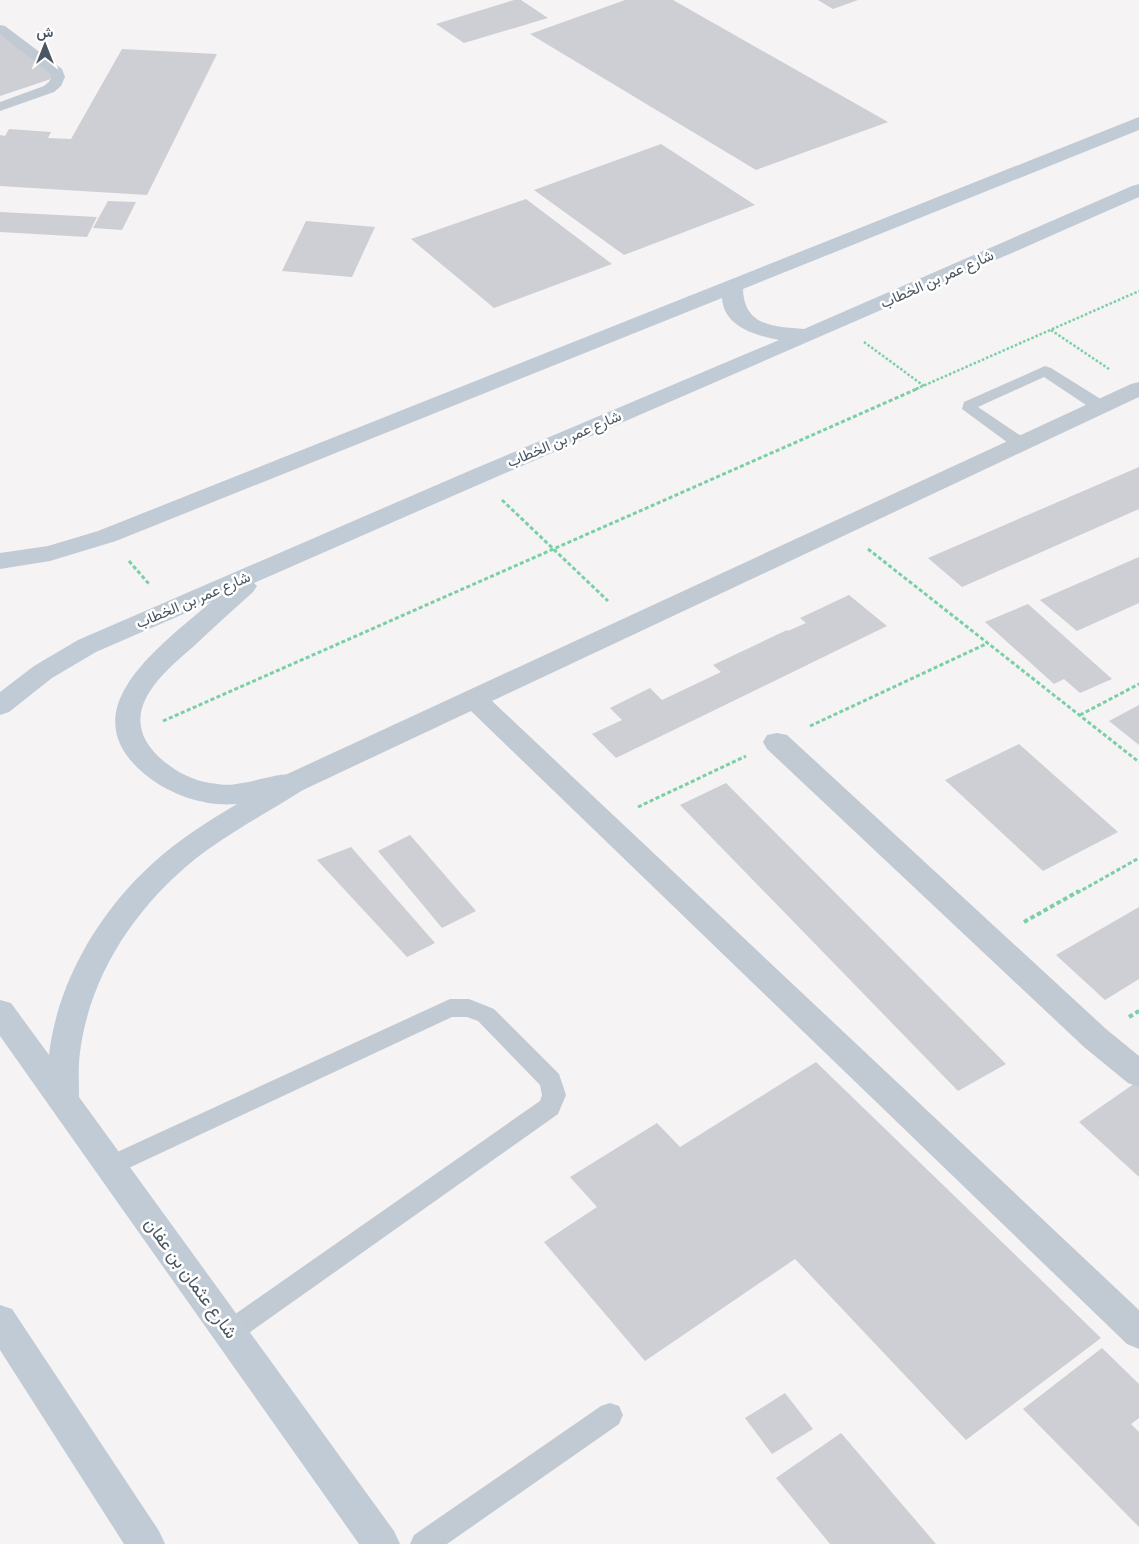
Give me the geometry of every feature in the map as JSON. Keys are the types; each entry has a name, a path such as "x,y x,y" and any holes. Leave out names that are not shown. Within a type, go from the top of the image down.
{"street":[{"path":"0,561 50,553 107,536 1139,122"},
{"name":"شارع عمر بن الخطاب","path":"0,706 44,672 87,646 477,476 837,323 1139,190"},
{"path":"732,286 730,300 737,314 750,326 776,333 806,336"},
{"path":"63,1100 66,1044 80,989 105,939 141,893 184,853 293,783 842,529 1139,389"},
{"path":"262,570 144,676 133,696 128,716 130,736 142,758 162,776 191,789 224,795 293,783"},
{"path":"474,699 1139,1333"},
{"path":"777,742 1095,1038 1139,1074"},
{"name":"شارع عثمان بن عفان","path":"0,1012 381,1544"},
{"path":"0,1320 146,1544"}],"lane":[{"path":"0,29 57,72 58,78 56,83 49,89 0,107"},
{"path":"1022,444 970,409 970,405 1045,371 1101,406"},
{"path":"110,1166 450,1008 470,1008 486,1015 550,1081 554,1095 550,1108 230,1332"},
{"path":"424,1544 610,1414"}],"path":[{"path":"130,736 1139,290"},
{"path":"837,323 924,386"},
{"path":"1051,330 1139,389"},
{"path":"477,476 634,625"},
{"path":"842,529 1139,762"},
{"path":"107,536 171,609"},
{"path":"1080,715 1139,684"},
{"path":"990,941 1139,858"}],"building":[{"path":"514,0 521,0 548,18 464,43 436,24"},
{"path":"625,0 673,0 888,122 756,170 530,34"},
{"path":"818,0 858,0 833,9"},
{"path":"0,35 57,77 0,96"},
{"path":"122,49 217,54 147,195 0,186 0,135 5,136 9,129 51,132 48,138 71,139"},
{"path":"661,144 755,205 624,255 534,190"},
{"path":"526,199 612,264 494,308 411,239"},
{"path":"108,201 136,202 122,230 93,228"},
{"path":"0,212 97,217 87,237 0,232"},
{"path":"306,221 375,227 352,277 282,271"},
{"path":"1139,467 1139,509 962,587 928,558"},
{"path":"1139,557 1139,603 1077,631 1040,600"},
{"path":"849,595 887,626 616,758 592,734 622,720 610,708 650,688 662,700 721,672 713,665 806,623 800,618"},
{"path":"1028,604 1112,679 1080,693 1064,679 1054,684 985,622"},
{"path":"1139,705 1139,745 1109,721"},
{"path":"1019,744 1118,832 1043,871 945,780"},
{"path":"726,783 1006,1064 958,1091 680,805"},
{"path":"410,835 476,911 442,928 378,851"},
{"path":"351,847 435,943 407,957 317,860"},
{"path":"1139,907 1139,979 1105,1000 1056,955"},
{"path":"816,1062 1101,1338 966,1440 795,1259 645,1361 544,1242 597,1207 570,1177 657,1123 680,1147"},
{"path":"1138,1081 1139,1083 1139,1177 1079,1122"},
{"path":"1102,1348 1139,1384 1139,1418 1131,1424 1139,1432 1139,1527 1023,1409"},
{"path":"785,1393 813,1429 772,1454 745,1418"},
{"path":"841,1433 936,1544 830,1544 776,1478"}]}
